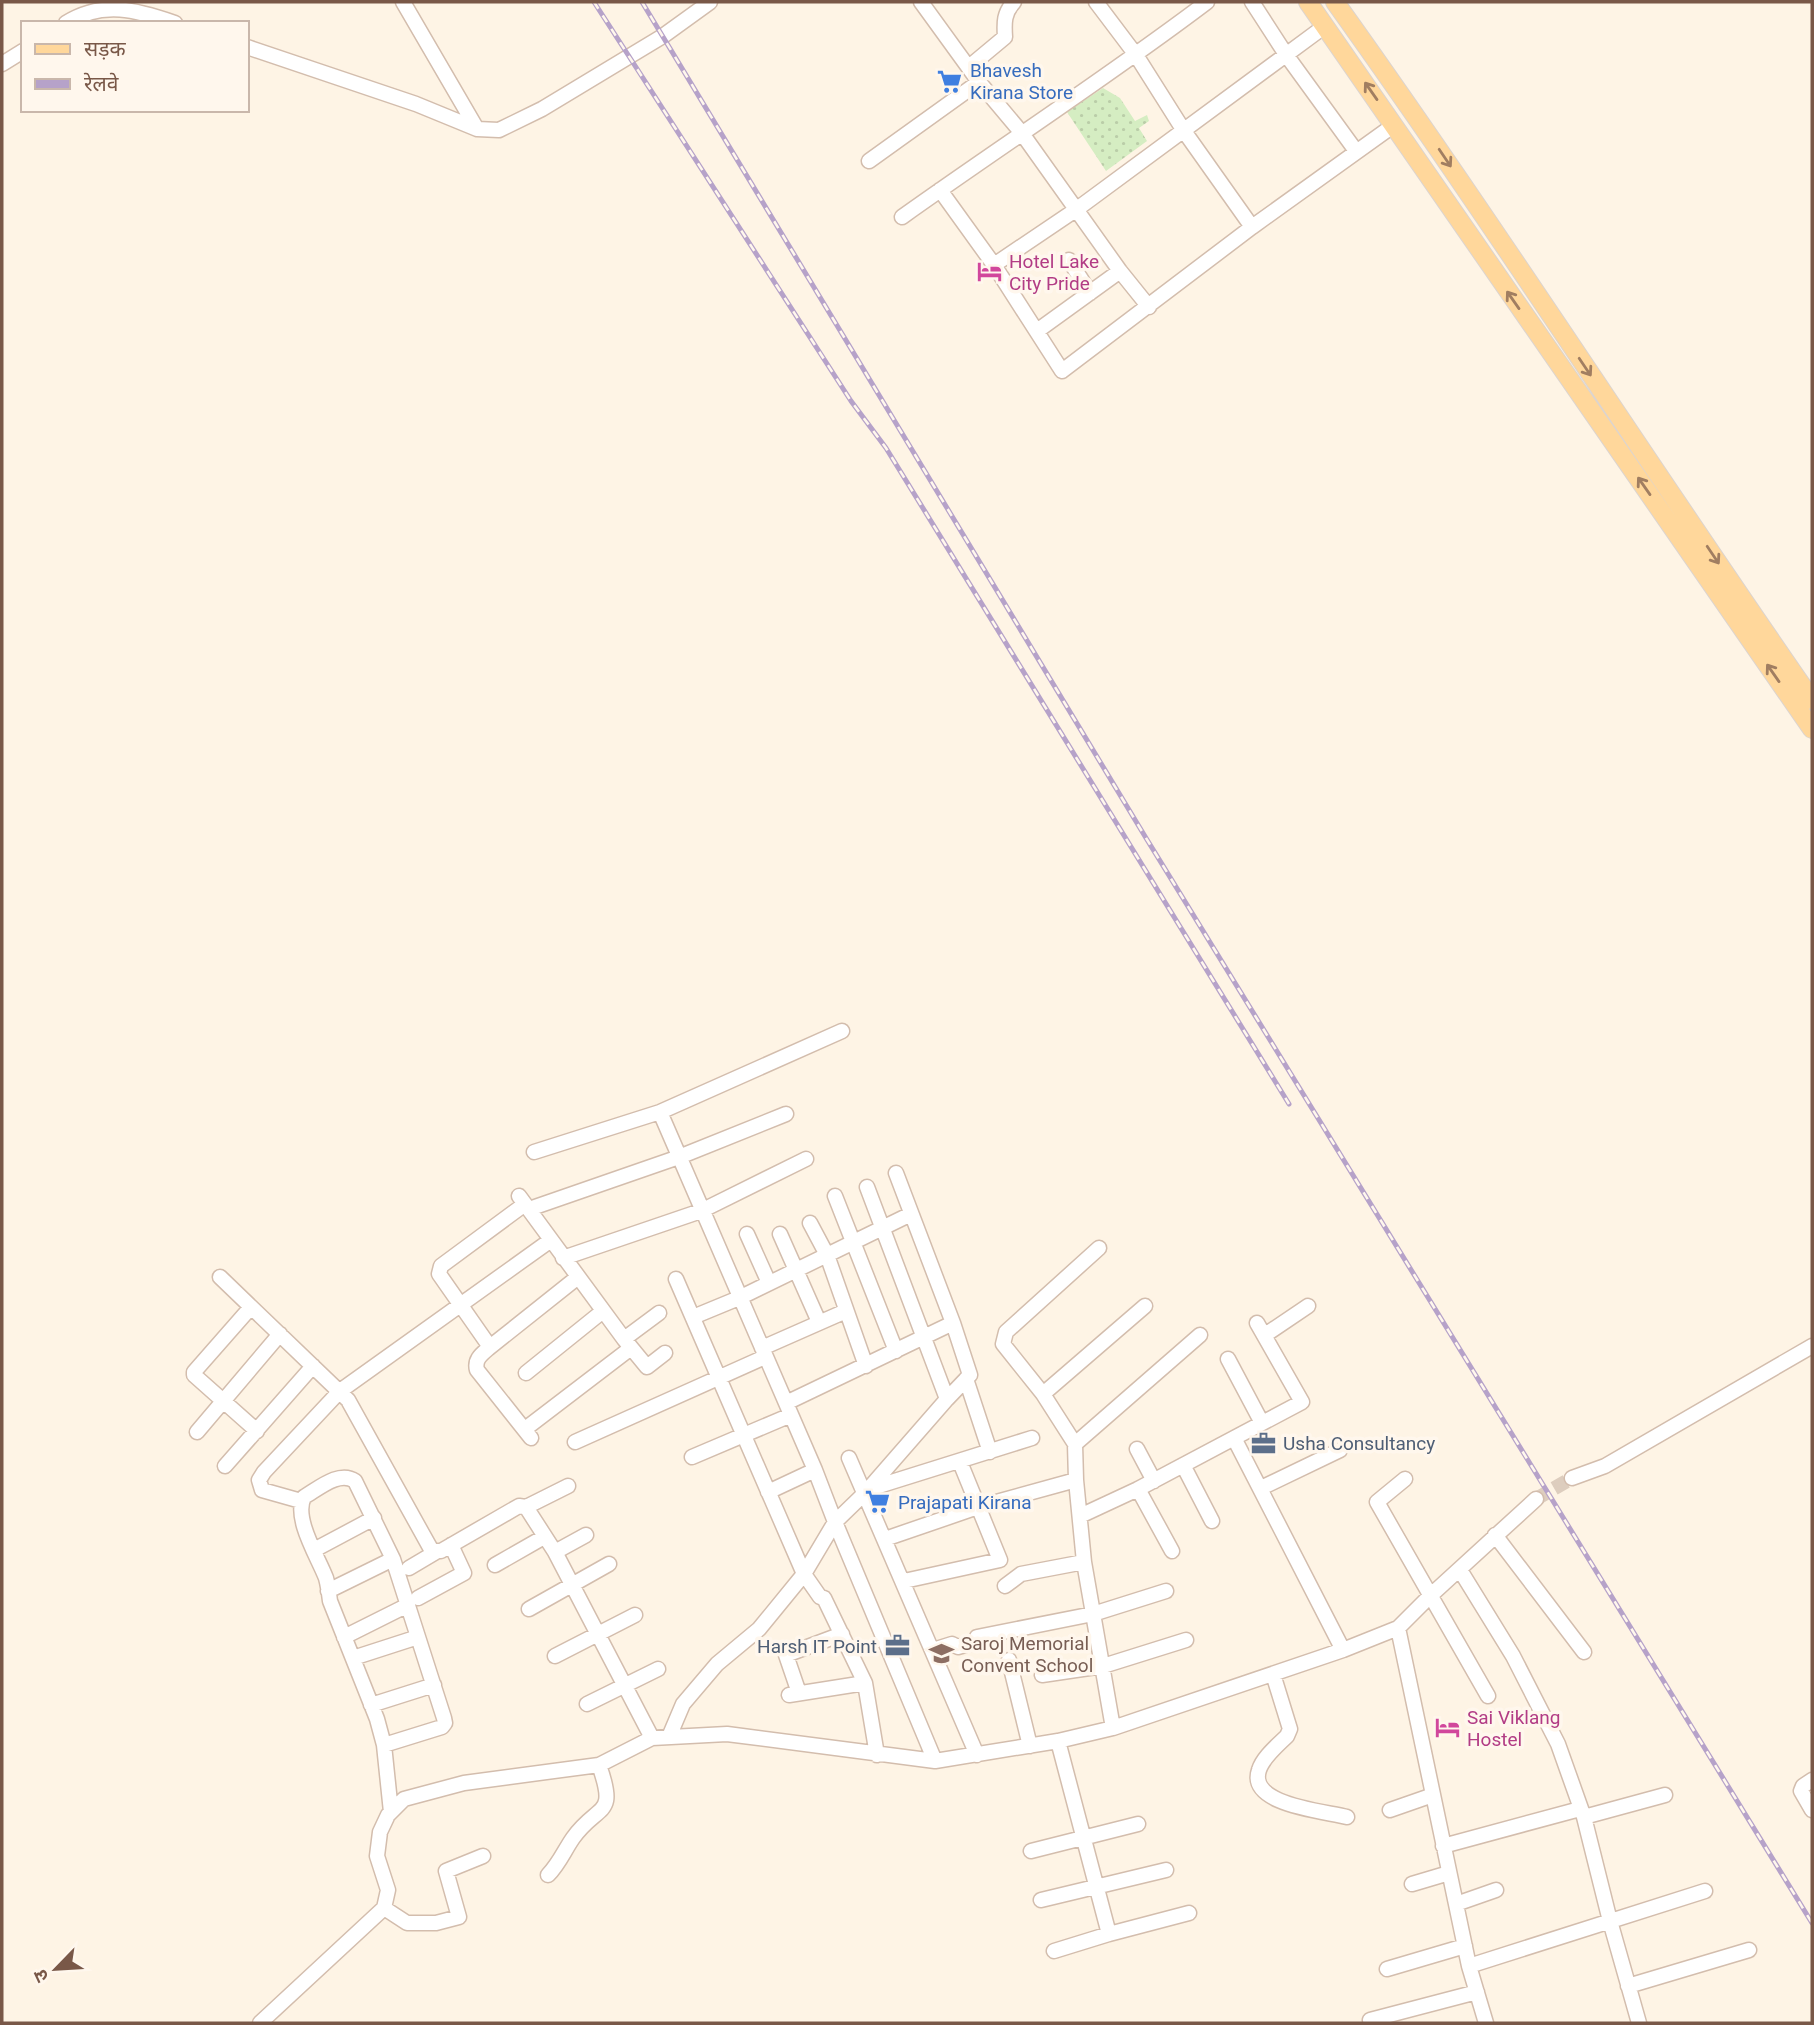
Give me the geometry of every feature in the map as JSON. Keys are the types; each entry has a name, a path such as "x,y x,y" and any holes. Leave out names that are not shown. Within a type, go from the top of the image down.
{"main road":[{"path":"1308,2 1495,274 1753,629 1812,700"},
{"path":"1335,2 1435,143 1753,629 1812,729"}],"street":[{"path":"403,2 477,129"},
{"path":"921,2 979,82 1021,132 1120,271 1149,307"},
{"path":"970,67 1005,37 1004,19 1014,2"},
{"path":"1096,2 1136,55 1184,131 1252,227"},
{"path":"902,217 1021,132 1136,55 1207,2"},
{"path":"1252,2 1287,56 1356,151"},
{"path":"248,47 416,104 477,129 499,130 513,125 669,33 705,3"},
{"path":"71,21 89,13 132,5 170,21"},
{"path":"994,265 1077,209 1325,26"},
{"path":"4,57 21,52"},
{"path":"869,160 979,82"},
{"path":"940,190 994,265 1062,371 1252,227 1394,125"},
{"path":"1069,260 1090,293"},
{"path":"1037,331 1120,271"},
{"path":"534,1152 660,1112 842,1031"},
{"path":"660,1112 815,1470 935,1761"},
{"path":"490,1347 439,1274 441,1266 524,1203 679,1157 786,1114"},
{"path":"563,1258 701,1211 806,1159"},
{"path":"669,1737 683,1704 717,1664 759,1629 804,1574 835,1522 970,1375 896,1173"},
{"path":"867,1187 947,1399"},
{"path":"835,1196 896,1351"},
{"path":"524,1203 627,1344 647,1367 665,1353"},
{"path":"693,1317 739,1298 911,1214"},
{"path":"810,1223 827,1255 866,1366"},
{"path":"747,1234 769,1283"},
{"path":"780,1234 819,1322"},
{"path":"301,1501 262,1490 260,1480 264,1472 340,1391 551,1240"},
{"path":"1099,1248 1006,1332 1003,1344 1043,1394 1075,1444 1084,1562 1113,1728"},
{"path":"220,1277 348,1401 426,1544 436,1552"},
{"path":"578,1277 490,1347 478,1358 475,1365 528,1434 659,1314"},
{"path":"676,1279 804,1574 820,1597 824,1598 865,1684 877,1755"},
{"path":"1043,1394 1145,1306"},
{"path":"1080,1516 1154,1481 1302,1402 1261,1329 1308,1306"},
{"path":"251,1307 194,1372 195,1379 257,1431"},
{"path":"526,1373 603,1311"},
{"path":"575,1442 719,1377 819,1322 846,1311"},
{"path":"692,1457 743,1435 866,1366 953,1323"},
{"path":"197,1432 280,1335"},
{"path":"1075,1444 1200,1335"},
{"path":"1572,1478 1605,1466 1812,1346"},
{"path":"1228,1359 1262,1423"},
{"path":"225,1466 313,1366"},
{"path":"966,1379 990,1452"},
{"path":"866,1491 1032,1438"},
{"path":"1234,1438 1343,1650"},
{"path":"1138,1449 1154,1481"},
{"path":"1261,1488 1340,1450"},
{"path":"849,1458 866,1491 977,1755"},
{"path":"904,1581 1000,1560 960,1462"},
{"path":"1183,1465 1212,1521"},
{"path":"768,1492 815,1470"},
{"path":"384,1745 442,1727 444,1717 418,1637 413,1601 355,1481 345,1476 304,1497 301,1501 303,1525 327,1581 328,1591 384,1745 391,1812"},
{"path":"1405,1479 1377,1502 1488,1696"},
{"path":"885,1539 978,1507 1076,1480"},
{"path":"409,1568 519,1506 526,1507 568,1486"},
{"path":"1138,1489 1172,1551"},
{"path":"260,2023 384,1908 388,1890 377,1856 380,1832 391,1812 404,1799 464,1783 599,1765 652,1738 727,1734 935,1761 1058,1741 1113,1728 1343,1650 1398,1628 1536,1499"},
{"path":"526,1507 555,1552 652,1738"},
{"path":"314,1550 374,1518"},
{"path":"555,1552 586,1535"},
{"path":"1495,1535 1584,1653"},
{"path":"495,1565 544,1537"},
{"path":"344,1637 464,1573 451,1545"},
{"path":"328,1591 393,1559"},
{"path":"1005,1586 1021,1574 1084,1562"},
{"path":"529,1609 610,1564"},
{"path":"1460,1570 1513,1656 1558,1744 1582,1813 1609,1921 1639,2023"},
{"path":"933,1650 952,1644 957,1647 976,1642 977,1637 1093,1614 1166,1591"},
{"path":"555,1656 635,1615"},
{"path":"1398,1628 1469,1966 1486,2023"},
{"path":"842,1634 786,1655 794,1694 865,1684"},
{"path":"353,1658 418,1637"},
{"path":"1042,1675 1103,1666 1186,1640"},
{"path":"1009,1660 1030,1746"},
{"path":"587,1704 658,1669"},
{"path":"1273,1674 1290,1729 1260,1766 1257,1774 1260,1787 1273,1799 1347,1817"},
{"path":"371,1705 434,1685"},
{"path":"1058,1741 1109,1934"},
{"path":"548,1875 558,1866 574,1837 602,1811 607,1802 607,1788 599,1765"},
{"path":"1812,1780 1803,1786 1801,1791 1812,1810"},
{"path":"1390,1810 1433,1795"},
{"path":"1443,1846 1665,1795"},
{"path":"1031,1851 1138,1824"},
{"path":"384,1908 407,1923 436,1923 459,1917 446,1871 483,1856"},
{"path":"1041,1899 1167,1870"},
{"path":"1412,1884 1449,1873"},
{"path":"1456,1904 1496,1890"},
{"path":"1469,1966 1705,1891"},
{"path":"1054,1951 1189,1913"},
{"path":"1387,1969 1465,1946"},
{"path":"1628,1986 1749,1950"},
{"path":"1370,2020 1477,1992"}],"green space":[{"path":"1103,88 1120,98 1135,121 1147,115 1149,121 1139,128 1147,141 1106,171 1067,112"}],"tunnel":[{"path":"1536,1499 1572,1478"}],"railway":[{"path":"594,2 851,401 886,448 1289,1104"},
{"path":"642,2 1146,838 1812,1923"}],"place":[{"name":"Bhavesh Kirana Store","path":"950,81"},
{"name":"Hotel Lake City Pride","path":"989,272"},
{"name":"Usha Consultancy","path":"1263,1443"},
{"name":"Prajapati Kirana","path":"878,1502"},
{"name":"Harsh IT Point","path":"897,1646"},
{"name":"Saroj Memorial Convent School","path":"941,1654"},
{"name":"Sai Viklang Hostel","path":"1447,1728"}]}
